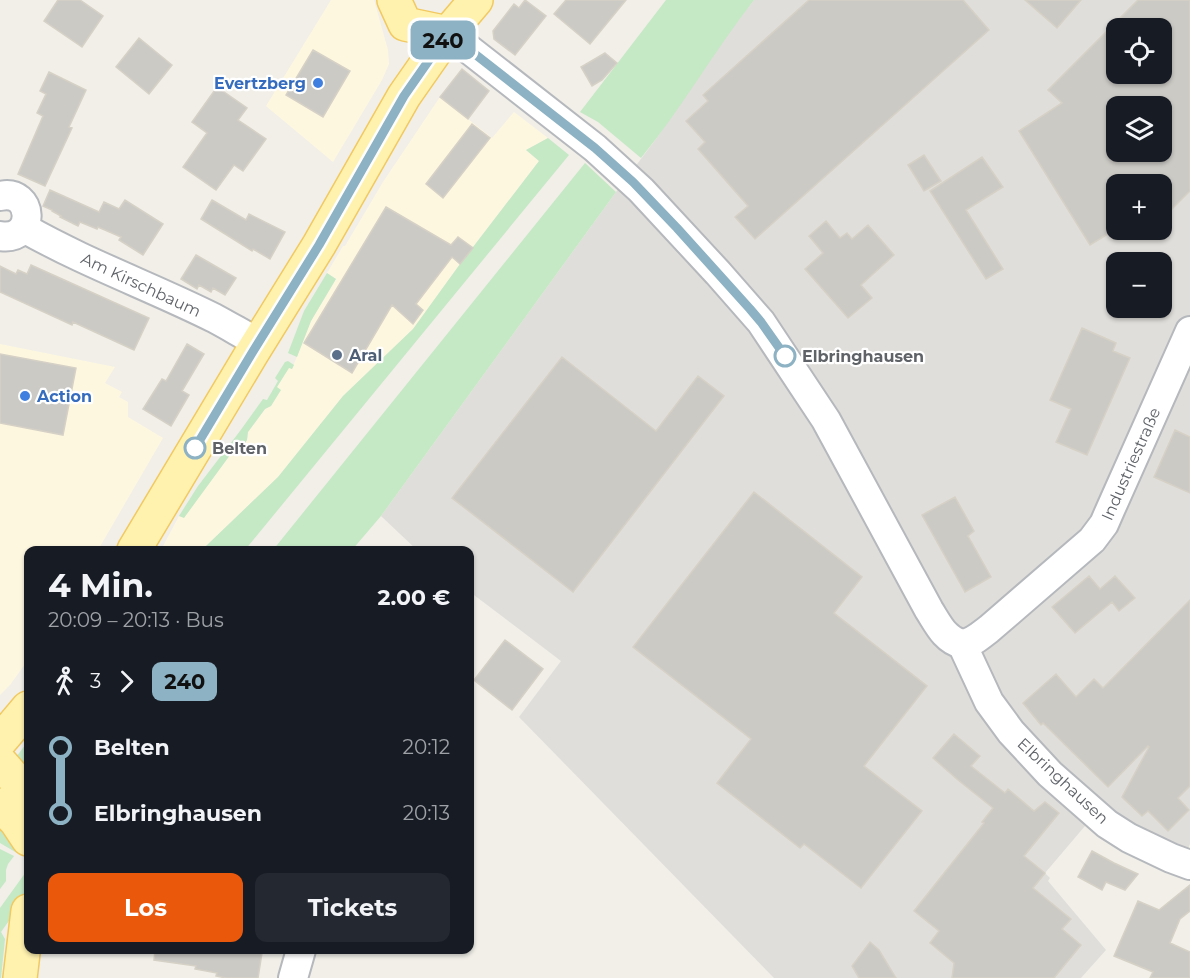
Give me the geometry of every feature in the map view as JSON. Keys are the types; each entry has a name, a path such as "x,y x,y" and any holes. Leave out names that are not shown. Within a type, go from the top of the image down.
{"main road":[{"path":"394,0 405,24 448,33"},
{"path":"443,0 448,33"},
{"path":"136,546 319,245 404,96 448,33 476,0"},
{"path":"0,741 24,713"},
{"path":"0,762 24,789"},
{"path":"0,805 24,833"},
{"path":"20,978 24,944"}],"street":[{"name":"Elbringhausen","path":"448,33 595,148 633,182 761,322 826,420 929,610 945,635 952,641 962,644 989,702 1011,732 1050,774 1107,824 1130,838 1190,865"},
{"name":"Am Kirschbaum","path":"0,196 17,198 27,215 27,222 12,232"},
{"name":"Am Kirschbaum","path":"12,232 39,237 214,318 259,343"},
{"name":"Industriestraße","path":"962,644 970,642 989,629 1099,532 1112,508 1190,331"},
{"path":"293,978 300,954"}],"shaded area":[{"path":"331,0 374,0 388,50 389,64 382,80 333,162 266,106"},
{"path":"754,0 1190,0 1190,844 1187,851 1161,841 1102,806 1045,873 1050,878 1048,881 1106,950 1081,978 774,978 519,717 561,661 474,595 474,546 413,546 381,516"},
{"path":"440,97 492,138 514,112 548,138 526,150 539,161 413,329 343,396 278,477 206,546 163,546 179,516 184,517 233,451 238,450 247,440 248,432 265,409 271,406 280,390 277,387 289,367 292,369 311,321 336,279 327,273 383,182"},
{"path":"0,344 115,367 105,383 122,392 119,397 128,402 128,417 163,438 100,546 24,546 24,666 0,695"}],"green space":[{"path":"666,0 754,0 641,158 598,122 580,112"},
{"path":"548,138 569,155 248,546 206,546 278,477 343,396 413,329 539,161 526,150"},
{"path":"585,163 616,192 381,516 355,546 276,546"},
{"path":"327,273 336,279 311,321 297,357 288,353 304,311"},
{"path":"288,361 294,365 292,369 289,368 277,387 281,390 271,406 265,409 248,432 244,445 233,451 184,518 179,516 198,486 263,399 267,400 278,381 275,378"},
{"path":"24,746 24,771 14,760"},
{"path":"0,822 14,840 17,853 0,843"},
{"path":"0,849 14,856 6,870 6,881 0,889"},
{"path":"24,875 24,900 1,932 5,939 1,978 0,978 0,908"}],"building":[{"path":"58,0 80,0 103,16 82,47 44,21"},
{"path":"525,0 546,16 515,55 494,39 493,31 514,4 519,8"},
{"path":"566,0 626,0 590,44 554,14"},
{"path":"809,0 963,0 989,30 755,239 735,217 748,206 698,149 705,142 686,121 708,101 703,95"},
{"path":"1025,0 1081,0 1057,28"},
{"path":"1138,0 1190,0 1190,191 1172,209 1172,174 1106,174 1106,235 1090,245 1019,131 1062,103 1048,90 1106,32 1106,84 1172,84 1172,18 1120,18"},
{"path":"139,38 172,65 149,94 116,67"},
{"name":"Evertzberg","path":"313,50 350,71 323,117 286,95"},
{"path":"605,53 617,63 602,80 592,86 581,67"},
{"path":"462,69 489,91 468,119 440,97"},
{"path":"49,72 86,90 69,127 72,128 45,186 18,174 43,116 37,113 46,94 40,91"},
{"path":"217,87 247,108 238,120 266,139 243,171 234,165 216,190 183,167 207,133 192,122"},
{"path":"472,124 490,138 443,198 426,184"},
{"path":"924,155 941,181 924,191 908,165"},
{"path":"982,157 1003,187 966,210 1003,269 986,279 930,191"},
{"path":"50,190 99,212 104,202 119,209 125,200 163,224 143,255 119,240 121,237 80,222 78,226 43,206"},
{"path":"212,200 246,220 249,214 285,232 270,259 253,249 252,251 201,219"},
{"path":"386,207 451,245 458,237 473,248 460,264 452,257 416,304 423,310 413,324 392,305 352,373 304,343"},
{"path":"826,221 840,238 847,233 852,239 868,225 894,255 861,285 872,298 848,318 805,269 823,253 809,236"},
{"path":"196,255 236,278 225,295 213,288 211,292 199,285 197,289 181,279"},
{"path":"31,265 149,318 134,350 0,292 0,266 16,274 18,270 27,274"},
{"path":"1082,328 1116,343 1113,351 1130,358 1087,455 1056,442 1071,409 1050,400"},
{"path":"187,344 204,354 182,391 189,395 171,426 143,409 162,379 166,381"},
{"path":"0,354 76,368 63,435 0,423"},
{"path":"562,357 656,431 698,376 724,396 573,592 452,498"},
{"path":"1175,430 1190,437 1190,493 1154,477"},
{"path":"754,492 862,577 834,613 927,686 864,766 922,811 861,888 804,844 800,848 717,783 751,739 633,647"},
{"path":"955,497 974,531 968,536 991,577 965,592 922,515"},
{"path":"1089,576 1100,589 1115,576 1135,598 1119,611 1112,602 1075,633 1052,607"},
{"path":"1190,600 1190,786 1178,798 1189,810 1168,831 1148,811 1142,816 1122,797 1148,746 1108,787 1043,723 1041,725 1023,703 1056,674 1076,697 1094,679 1103,688"},
{"path":"505,640 543,669 512,710 474,680"},
{"path":"954,734 980,756 971,766 1005,793 1008,789 1034,811 1045,802 1059,813 1024,856 1045,873 1033,888 1071,919 1062,929 1081,945 1054,978 952,978 954,963 930,943 939,931 914,911 984,823 982,822 993,808 933,758"},
{"path":"1092,851 1138,874 1125,890 1106,882 1102,890 1078,877"},
{"path":"1190,885 1190,911 1180,919 1170,943 1190,952 1190,978 1150,978 1153,972 1114,956 1138,901 1159,910"},
{"path":"870,942 879,950 896,978 859,978 852,966"},
{"path":"155,954 262,954 258,978 226,978 216,976 217,973 195,969 196,966 154,960"}],"bus line":[{"name":"240","path":"195,448 319,245 404,96 448,33 595,148 641,190 750,309 785,356"}],"place":[{"name":"Evertzberg","path":"318,83"},
{"name":"Aral","path":"337,355"},
{"name":"Elbringhausen","path":"785,356"},
{"name":"Action","path":"25,396"},
{"name":"Belten","path":"195,448"}]}
